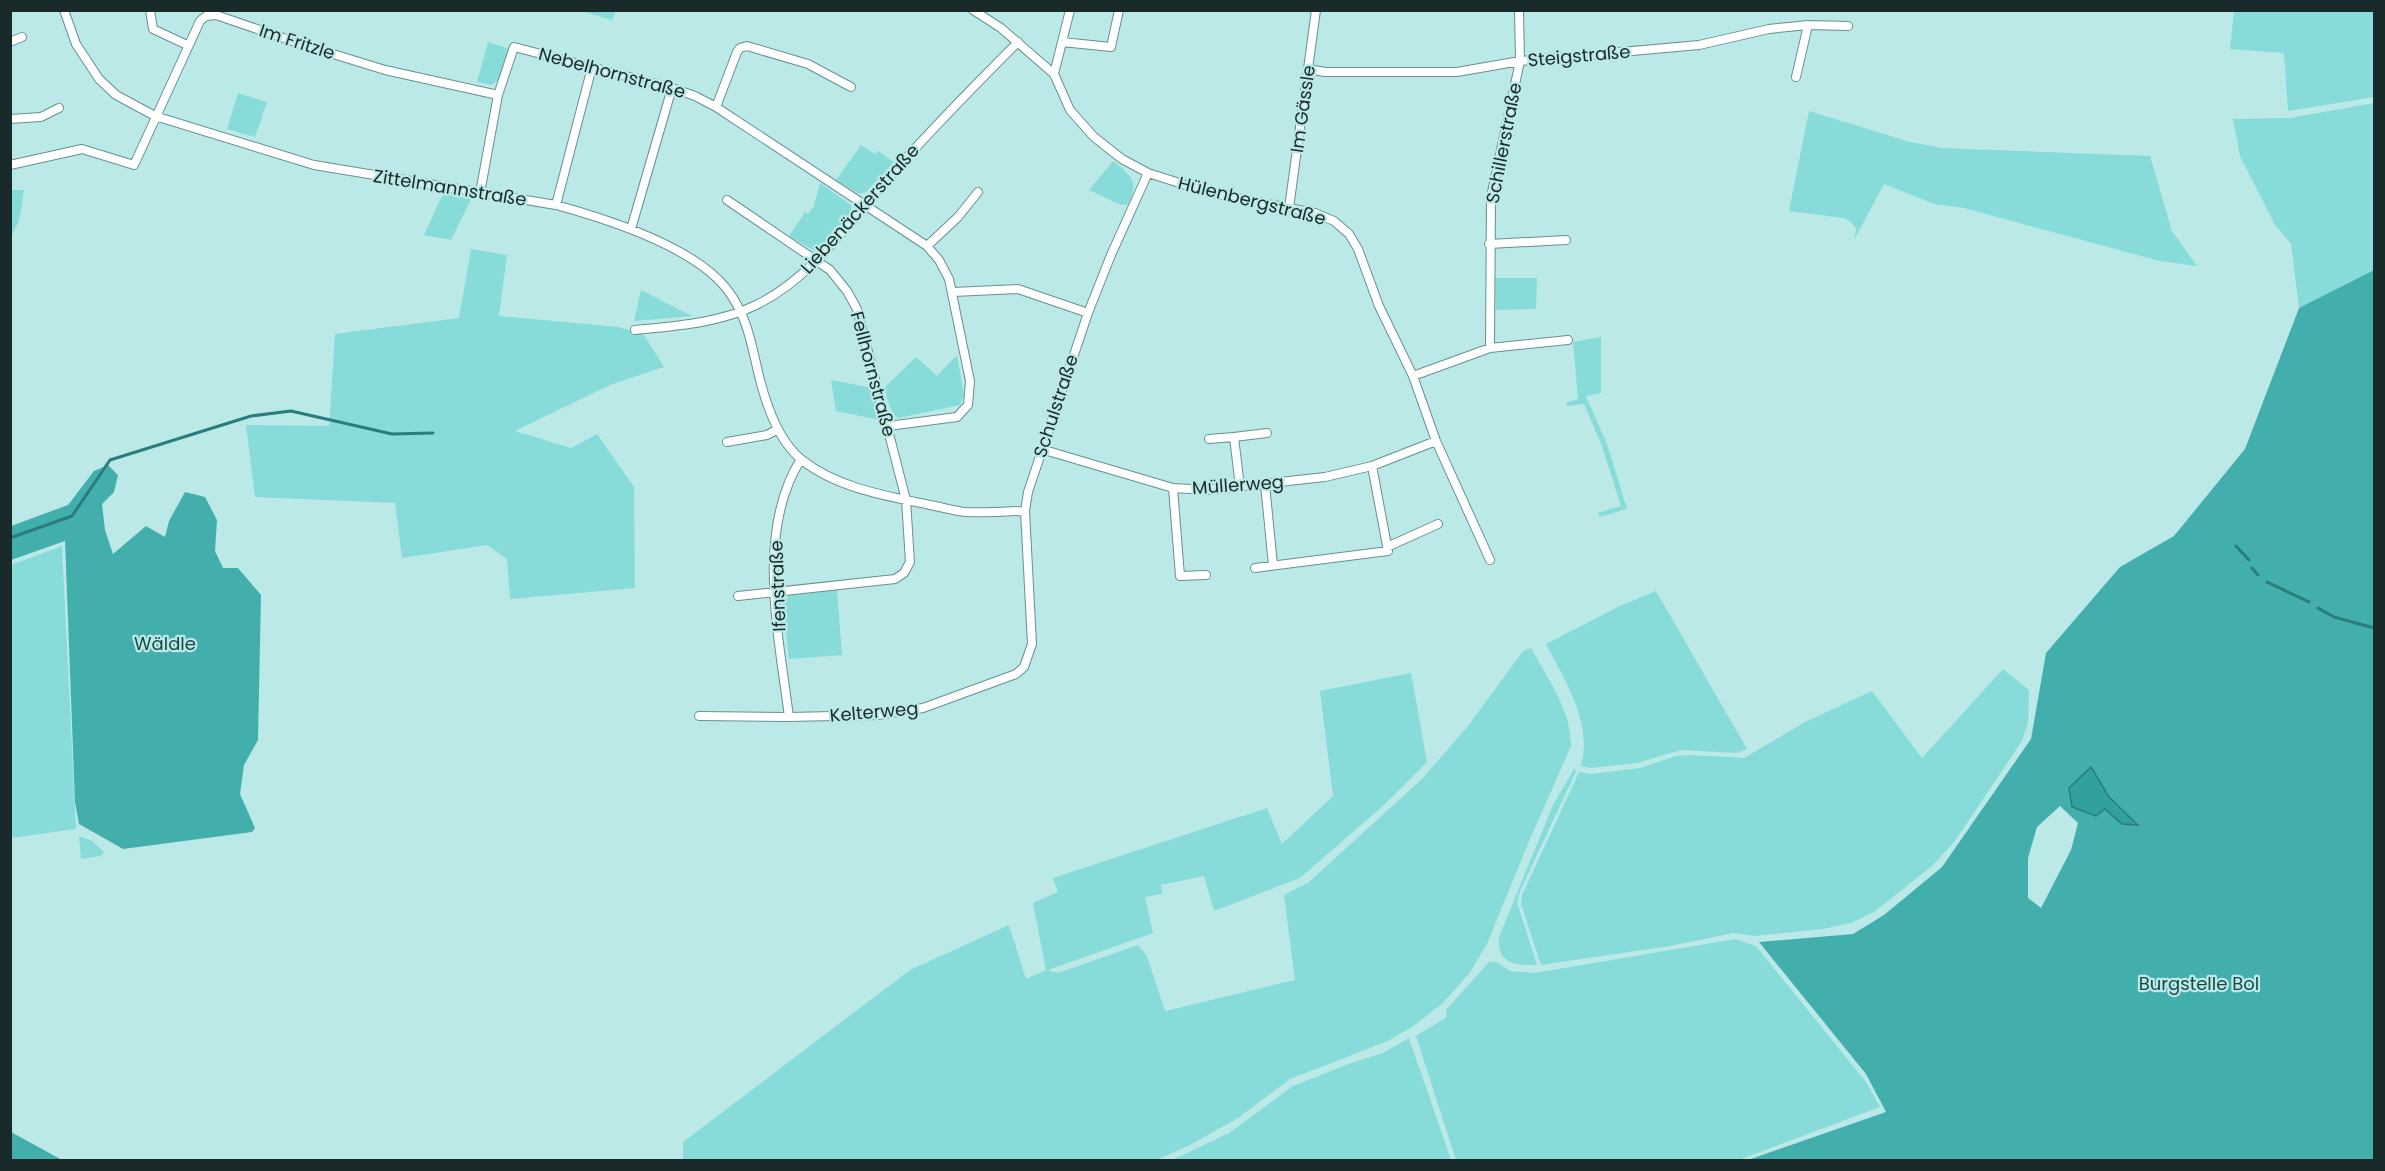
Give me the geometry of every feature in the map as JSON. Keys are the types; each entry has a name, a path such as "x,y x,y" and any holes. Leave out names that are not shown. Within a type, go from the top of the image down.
{"street":[{"name":"Zittelmannstraße","path":"64,10 76,44 99,80 116,95 155,116 314,165 556,205 631,229 689,258 716,278 726,289 747,322 764,394 778,429 788,446 801,459 819,472 843,482 906,500 965,512 1025,511"},
{"path":"150,10 153,29 188,45"},
{"name":"Hülenbergstraße","path":"973,10 1018,42 1054,74 1070,110 1088,130 1122,159 1148,173 1211,193 1315,213 1334,221 1349,234 1358,249 1379,306 1413,376 1436,441 1490,560"},
{"path":"1054,74 1070,10"},
{"path":"1062,42 1111,47 1119,10"},
{"name":"Im Gässle","path":"1289,208 1316,10"},
{"name":"Schillerstraße","path":"1490,348 1491,197 1520,61 1519,10"},
{"name":"Im Fritzle","path":"10,165 82,149 134,165 188,45 200,21 206,16 216,15 385,70 498,95"},
{"path":"1796,77 1808,25"},
{"name":"Steigstraße","path":"1308,69 1325,72 1457,72 1520,61 1699,45 1769,29 1808,25 1848,26"},
{"path":"10,42 21,37"},
{"name":"Liebenäckerstraße","path":"635,330 676,326 740,311 775,294 818,260 948,112 1018,42"},
{"path":"716,107 737,52 740,48 747,46 808,64 851,87"},
{"name":"Nebelhornstraße","path":"480,193 498,95 514,47 695,96 716,107 927,246"},
{"path":"556,205 592,67"},
{"path":"631,229 672,88"},
{"path":"10,119 41,117 59,108"},
{"name":"Schulstraße","path":"1031,651 1025,511 1028,492 1088,313 1148,173"},
{"path":"888,426 957,417 968,405 970,381 953,292 939,260 927,246 958,217 978,192"},
{"name":"Fellhornstraße","path":"727,200 830,270 847,291 857,309 906,500 910,562 904,573 895,579 738,596"},
{"path":"1489,244 1566,240"},
{"path":"953,292 1018,289 1088,313"},
{"path":"1413,376 1490,348 1568,340"},
{"path":"727,442 767,435 778,429"},
{"path":"1209,439 1267,433"},
{"path":"1234,437 1240,487"},
{"name":"Müllerweg","path":"1041,449 1173,488 1208,490 1325,477 1372,466 1436,441"},
{"name":"Ifenstraße","path":"789,717 775,593 777,527 780,508 801,459"},
{"path":"1255,568 1388,551 1372,466"},
{"path":"1264,484 1273,565"},
{"path":"1173,488 1179,576 1206,575"},
{"path":"1387,547 1438,524"},
{"name":"Kelterweg","path":"699,716 879,715 923,708 1016,674 1024,667 1031,651"}],"shaded area":[{"path":"586,10 616,11 612,20 585,12"},
{"path":"2234,11 2374,11 2374,97 2288,111 2284,53 2230,49"},
{"path":"488,42 510,49 499,80 491,85 477,82"},
{"path":"238,93 267,102 255,137 227,129"},
{"path":"2374,103 2374,270 2299,308 2291,244 2275,225 2240,156 2233,119 2290,118"},
{"path":"1809,111 1910,142 1942,148 2150,156 2172,231 2197,266 2160,261 1964,208 1934,204 1884,184 1854,240 1856,229 1844,218 1789,211"},
{"path":"861,145 875,154 878,151 894,162 866,192 859,194 836,180"},
{"path":"1113,161 1132,180 1133,190 1128,205 1121,205 1089,190"},
{"path":"820,183 851,205 851,215 820,250 815,251 789,236 805,212 808,214 814,206"},
{"path":"11,190 24,190 19,221 11,237"},
{"path":"443,194 471,199 451,240 424,235"},
{"path":"471,249 507,255 499,316 619,327 644,335 664,367 610,385 515,431 571,448 597,434 634,487 635,588 510,599 507,559 487,545 402,558 395,503 255,497 246,425 329,426 335,334 459,318"},
{"path":"1495,278 1537,278 1536,309 1496,310"},
{"path":"641,290 692,316 634,321"},
{"path":"1601,337 1601,393 1586,396 1607,444 1627,509 1599,517 1598,513 1621,506 1602,446 1584,404 1567,406 1566,403 1578,399 1573,342"},
{"path":"957,355 964,396 960,405 899,418 896,416 891,409 884,388 916,357 937,376"},
{"path":"831,380 872,388 880,420 836,411"},
{"path":"62,546 76,829 11,838 11,565"},
{"path":"837,590 842,655 789,659 783,605 789,595"},
{"path":"1656,591 1747,749 1737,753 1681,750 1637,763 1591,768 1581,766 1584,750 1580,718 1569,688 1546,644 1620,606"},
{"path":"1531,648 1563,707 1571,746 1487,944 1471,971 1443,1003 1412,1027 1388,1041 1290,1079 1238,1118 1190,1145 1157,1160 683,1160 683,1142 910,970 1009,925 1026,979 1046,970 1033,903 1058,892 1053,878 1267,808 1282,844 1333,796 1320,691 1411,673 1427,762 1384,805 1300,878 1214,911 1204,876 1161,885 1162,894 1145,897 1153,933 1048,970 1058,973 1138,945 1147,956 1165,1011 1295,980 1284,895 1309,882 1422,779 1468,726 1523,651"},
{"path":"2003,669 2029,690 2028,723 2022,741 1955,841 1932,866 1874,912 1851,923 1823,929 1754,936 1734,933 1670,946 1541,965 1521,904 1522,895 1579,772 1591,774 1640,768 1676,756 1744,758 1805,722 1872,691 1922,758"},
{"path":"2091,767 2109,797 2138,825 2122,824 2105,809 2096,816 2072,807 2069,788"},
{"path":"1574,769 1576,770 1574,776 1517,902 1537,965 1515,963 1504,958 1499,946 1499,937 1553,805"},
{"path":"79,836 92,841 104,852 101,856 81,859"},
{"path":"1735,939 1756,946 1866,1082 1880,1107 1739,1160 1456,1160 1416,1036 1447,1017 1446,1010 1489,962 1496,962 1510,971 1535,973"},
{"path":"1409,1038 1451,1160 1172,1160 1229,1133 1293,1086 1383,1053"}],"green space":[{"name":"Burgstelle Bol","path":"2374,270 2374,1160 1748,1160 1886,1112 1866,1074 1759,942 1853,934 1884,915 1942,867 2031,739 2046,653 2120,567 2174,536 2245,449 2299,308","holes":["2060,806 2078,823 2071,850 2041,908 2028,898 2028,858 2037,827"]},
{"name":"Wäldle","path":"108,465 118,475 114,492 102,504 105,530 113,554 146,526 165,537 169,521 185,492 205,497 217,520 215,551 223,568 238,568 261,595 258,740 244,765 240,794 255,828 252,832 123,849 79,824 75,802 65,541 11,560 11,526 68,505 94,471"},
{"path":"11,1132 62,1160 11,1160"}],"waterway":[{"path":"10,538 72,516 110,460 251,416 291,411 392,434 433,433"},
{"path":"2236,546 2249,560"},
{"path":"2252,568 2258,575"},
{"path":"2267,582 2309,602"},
{"path":"2318,608 2334,617 2374,628"}]}
